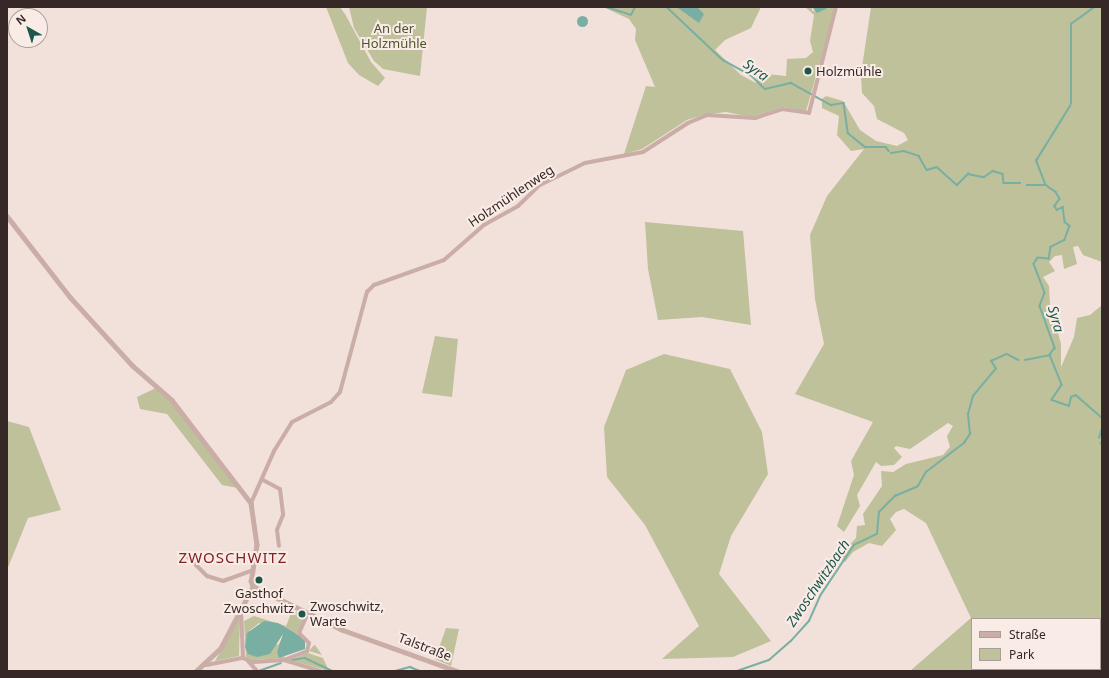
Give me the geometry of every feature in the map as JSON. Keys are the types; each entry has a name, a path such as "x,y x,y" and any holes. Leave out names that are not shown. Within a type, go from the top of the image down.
{"street":[{"name":"Holzmühlenweg","path":"251,503 263,480 274,451 292,422 331,402 340,392 367,292 374,285 444,260 484,225 567,170 585,163 643,152 688,123 707,115 755,118 782,109 798,114 809,113 817,94 836,7"},
{"path":"7,216 70,297 133,366 172,400 251,503 257,534 253,570 253,586 242,610 220,649 206,665 196,671"},
{"path":"263,480 280,489 283,515 277,530 279,546"},
{"path":"186,555 207,576 223,581 253,570"},
{"name":"Talstraße","path":"253,586 343,630 457,671"},
{"path":"242,610 243,658"},
{"path":"284,660 307,651 309,643 299,633 308,613"},
{"path":"206,665 243,658 248,660 284,660 320,671"},
{"path":"248,660 257,671"}],"green space":[{"path":"326,7 340,7 345,14 371,62 385,78 378,86 359,75 348,63"},
{"name":"An der Holzmühle","path":"349,7 427,7 420,76 383,69 374,61 354,28"},
{"path":"603,7 761,7 751,28 725,40 715,50 741,75 756,83 758,73 786,76 787,59 806,58 813,52 810,41 814,15 805,7 812,7 812,11 836,7 806,111 783,107 751,117 726,112 703,115 687,120 642,149 624,154 646,86 655,87 635,40 636,29 629,19"},
{"path":"871,7 1102,7 1102,262 1083,255 1078,246 1073,247 1077,264 1064,269 1062,255 1055,256 1049,262 1055,271 1043,277 1049,286 1050,303 1061,344 1061,367 1074,337 1077,318 1090,315 1102,305 1102,671 1086,670 1101,670 1101,618 971,618 926,523 904,509 896,512 890,519 896,530 882,546 869,543 853,552 845,562 842,561 841,554 856,538 857,526 865,525 863,514 882,486 881,471 893,472 906,464 943,455 950,447 947,436 953,426 948,423 910,449 896,446 894,448 902,457 894,465 881,466 876,462 857,495 860,506 844,532 837,526 854,475 851,461 873,422 795,394 824,344 815,299 810,235 827,196 864,149 851,151 837,135 839,116 822,108 822,99 826,96 843,101 860,130 876,141 897,146 908,140 904,133 877,119 874,106 862,93 861,74"},
{"path":"645,222 743,231 751,325 702,317 658,320 648,269"},
{"path":"435,336 458,339 452,397 422,393"},
{"path":"664,354 730,369 762,432 768,474 731,536 719,574 771,641 733,657 662,659 699,626 645,525 607,477 604,427 626,370"},
{"path":"158,387 172,400 238,488 222,485 167,414 140,409 137,397"},
{"path":"7,421 29,427 61,510 28,518 7,570"},
{"path":"293,609 305,618 298,634 259,623 249,631 278,645 285,634 277,652 286,658 254,660 246,657 244,621 254,616 286,626"},
{"path":"240,618 239,656 215,661 238,620"},
{"path":"971,618 971,670 1069,671 910,671"},
{"path":"446,628 459,629 451,666 435,659"},
{"path":"315,645 322,655 309,651"},
{"path":"308,653 323,658 329,671 290,660"}],"water":[{"path":"697,7 704,14 699,23 678,8"},
{"path":"812,7 827,7 828,8 817,13"},
{"path":"582,15 586,17 588,21 586,25 582,27 578,25 576,21 578,17"},
{"path":"264,621 278,623 305,639 305,649 279,658 277,652 283,634 270,654 257,657 248,654 245,647 247,633"}],"waterway":[{"name":"Syra","path":"607,7 631,15 635,7"},
{"name":"Syra","path":"667,7 723,60 752,76 765,89 791,83 831,105 844,103 848,133 865,147 886,147 889,151"},
{"path":"1071,104 1071,24 1094,7"},
{"path":"1045,184 1036,161 1070,106"},
{"name":"Syra","path":"891,153 904,151 919,156 927,170 937,167 957,185 968,174 984,177 993,171 1003,174 1004,183 1020,183"},
{"name":"Syra","path":"1027,185 1046,185 1056,192 1060,199 1055,206 1057,210 1063,207 1065,222 1070,226 1065,240 1051,247 1049,259 1038,258 1034,264 1045,293 1040,306 1055,348 1050,355 1062,385 1052,400 1069,406 1071,397 1076,395 1102,418"},
{"name":"Zwoschwitzbach","path":"737,671 769,660 791,641 809,621 820,596 854,545 877,534 879,512 895,496 918,486 926,472 964,443 970,434 968,414 973,396 996,369 991,361 1007,354 1019,360"},
{"name":"Zwoschwitzbach","path":"1025,360 1050,355"},
{"name":"Syra","path":"1099,438 1102,429"},
{"name":"Zwoschwitzbach","path":"292,660 305,658 333,671"},
{"name":"Zwoschwitzbach","path":"259,671 281,663"},
{"name":"Zwoschwitzbach","path":"395,671 410,667 420,671"}],"place":[{"name":"Holzmühle","path":"808,71"},
{"name":"Gasthof Zwoschwitz","path":"259,580"},
{"name":"Zwoschwitz, Warte","path":"302,614"}],"district":[{"name":"ZWOSCHWITZ","path":"233,558"}]}
